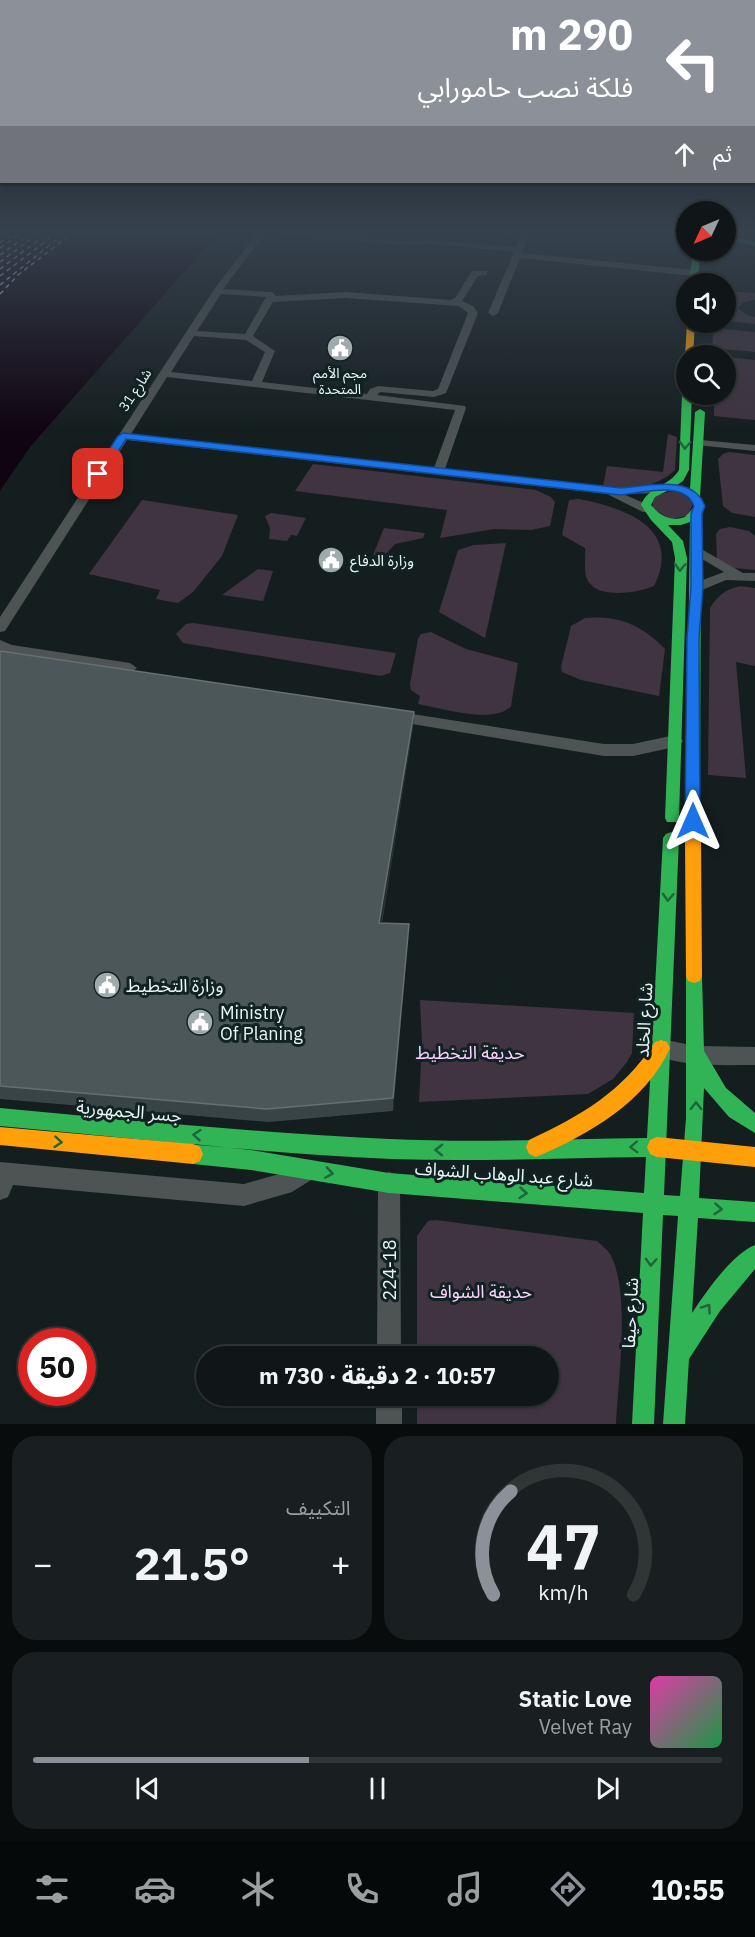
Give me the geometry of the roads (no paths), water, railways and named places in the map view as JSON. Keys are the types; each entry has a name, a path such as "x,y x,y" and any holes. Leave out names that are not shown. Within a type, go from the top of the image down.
{"main road":[{"path":"672,818 680,553 676,541 651,514 647,499 679,478 684,470 687,405"},
{"path":"693,821 693,638 697,587 696,514 700,506 695,496 701,405"},
{"path":"662,488 680,488 695,496"},
{"path":"651,514 677,523 696,514"},
{"path":"678,635 693,638"},
{"name":"شارع الخلد","path":"653,1203 671,838"},
{"path":"674,1424 694,1150 696,1056 693,842"},
{"path":"528,1151 571,1130 602,1110 643,1077 661,1048"},
{"path":"696,1056 706,1080 734,1109 755,1124"},
{"name":"جسر الجمهورية","path":"0,1117 255,1140"},
{"name":"شارع عبد الوهاب الشواف","path":"0,1136 251,1160 389,1183 755,1212"},
{"name":"شارع عبد الوهاب الشواف","path":"255,1140 391,1149 528,1151 656,1147 755,1156"},
{"name":"شارع حيفا","path":"643,1424 653,1203"},
{"path":"678,1358 694,1327 713,1300 733,1275 755,1255"}],"street":[{"name":"شارع 31","path":"0,628 213,298"},
{"path":"248,337 270,299 280,298"},
{"path":"375,393 434,394 442,391 473,313 466,305 453,302 398,298"},
{"path":"453,302 459,298"},
{"path":"493,313 499,298"},
{"path":"191,333 248,337 270,351 258,380"},
{"path":"164,374 258,380 375,393 461,408 439,471"},
{"path":"123,436 621,492 662,488"},
{"path":"700,442 755,448"},
{"path":"593,488 651,514"},
{"path":"696,550 738,575"},
{"path":"697,587 724,576 755,577"},
{"path":"0,645 9,649 130,668"},
{"path":"0,659 144,680"},
{"path":"380,714 604,750 633,750 675,741"},
{"path":"661,1048 696,1056 755,1056"},
{"path":"2,1179 244,1195 284,1184 306,1170"},
{"name":"224-18","path":"389,1183 389,1346"},
{"path":"389,1406 389,1424"}],"place":[{"name":"مجم الأمم المتحدة","path":"340,348"},
{"name":"وزارة الدفاع","path":"331,560"},
{"name":"وزارة التخطيط","path":"107,985"},
{"name":"Ministry Of Planing","path":"200,1022"}],"park label":[{"name":"حديقة التخطيط","path":"470,1052"},
{"name":"حديقة الشواف","path":"481,1291"}]}
